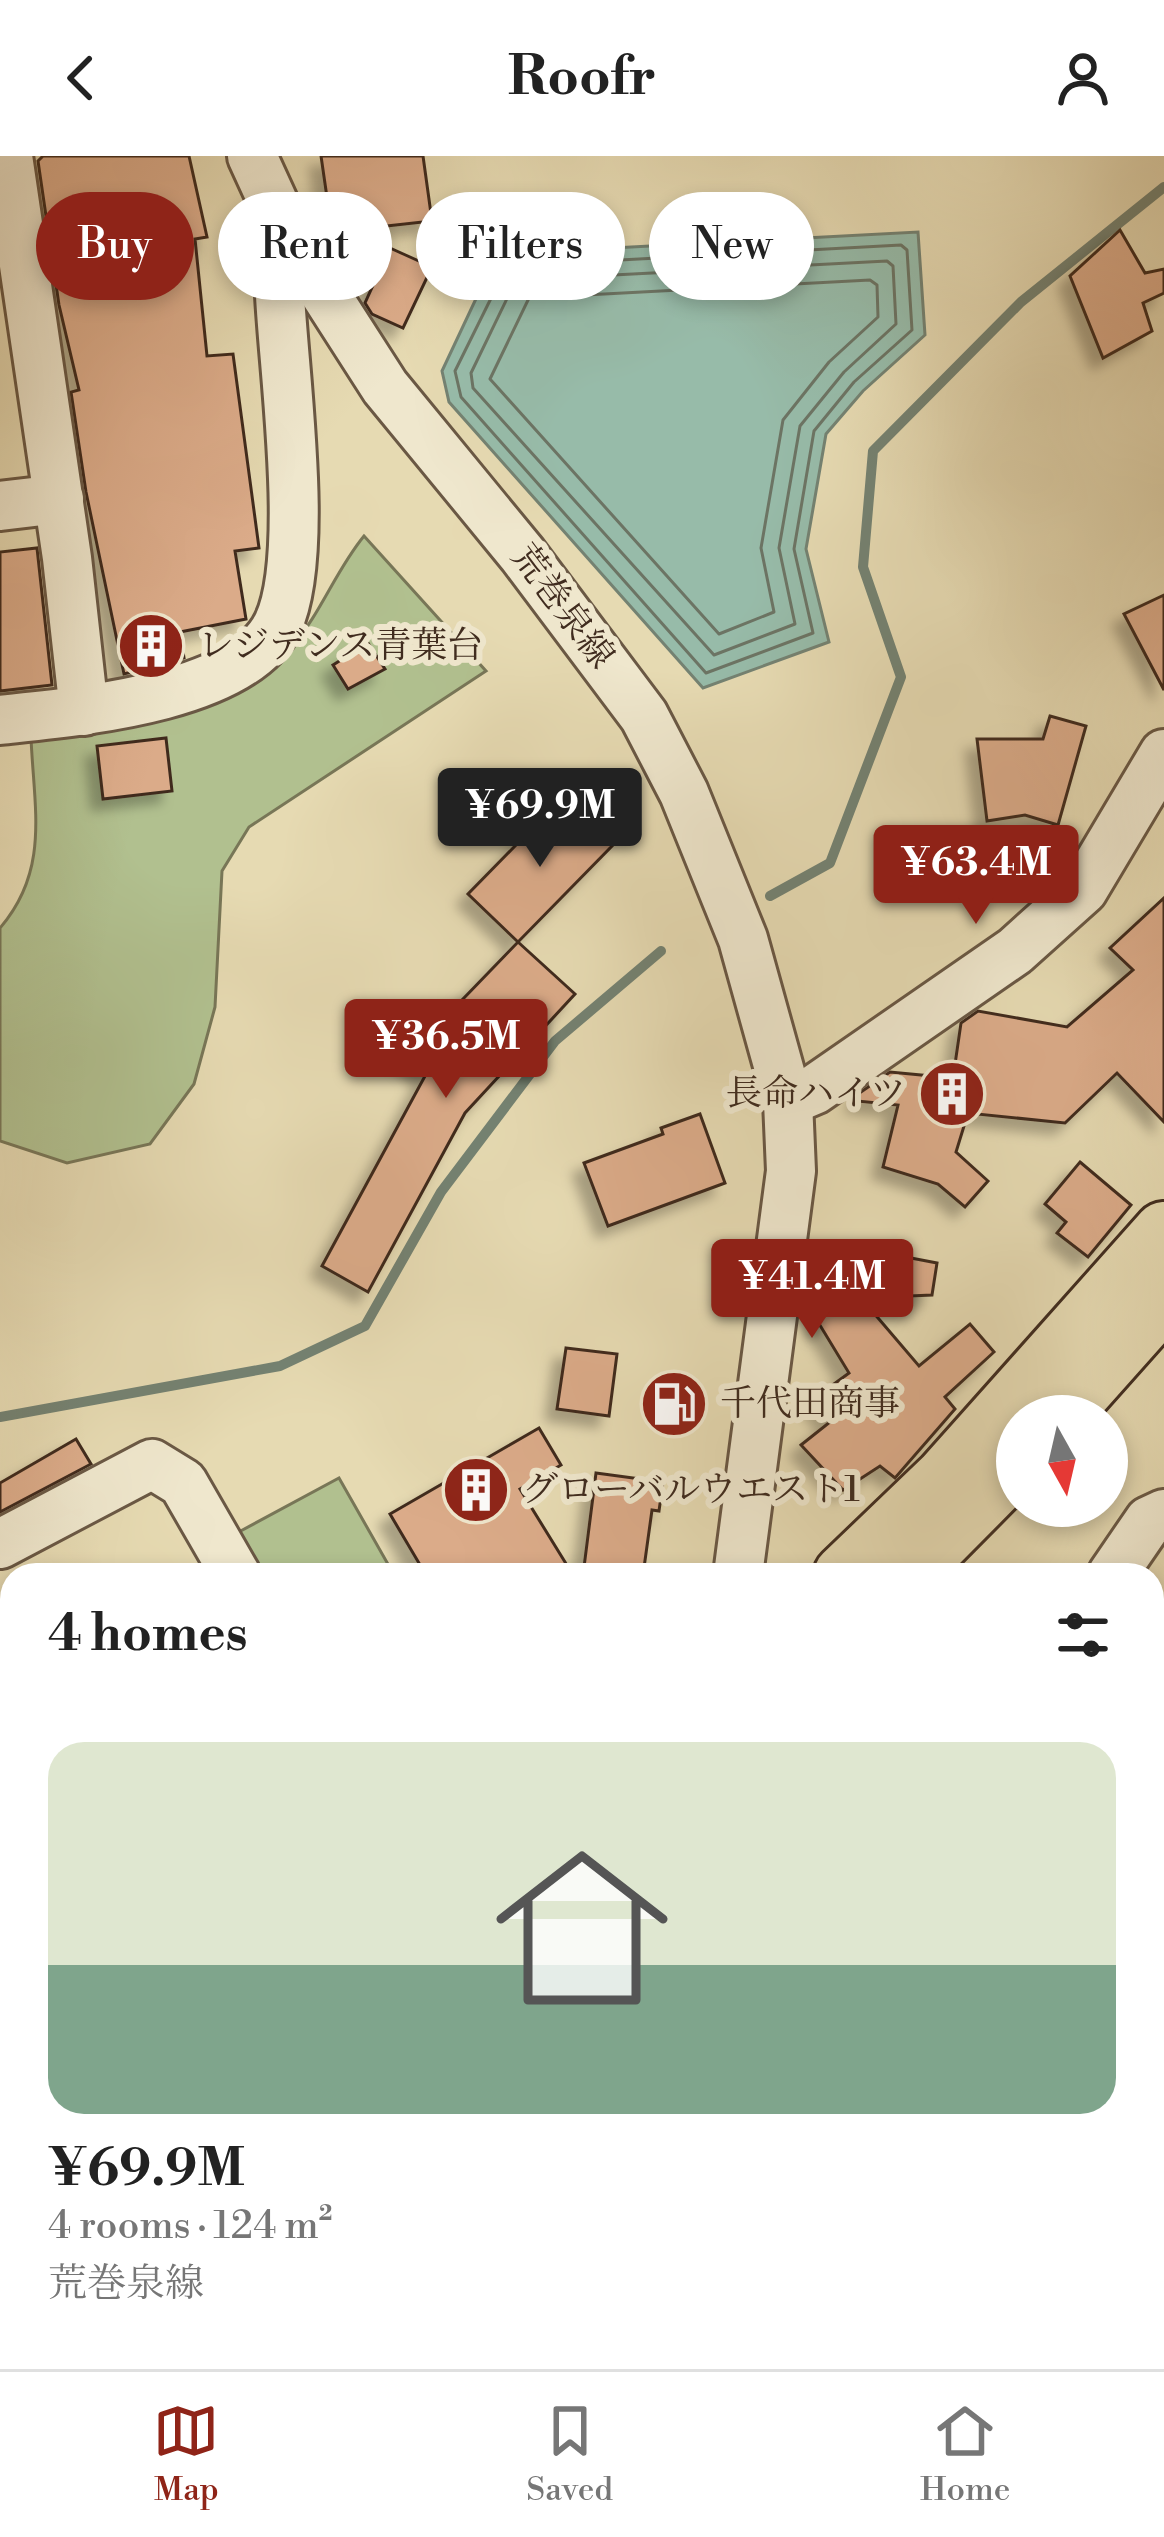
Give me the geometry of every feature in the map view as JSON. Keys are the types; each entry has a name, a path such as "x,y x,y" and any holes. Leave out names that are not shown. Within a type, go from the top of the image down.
{"main road":[{"path":"856,1563 945,1478 1164,1232"},
{"path":"1078,1395 1164,1298"},
{"path":"918,1563 996,1484"}],"street":[{"path":"8,156 13,282 59,499 84,711"},
{"name":"荒巻泉線","path":"252,156 270,192"},
{"path":"0,720 150,700 230,670 276,628 292,577 280,300"},
{"name":"荒巻泉線","path":"329,300 385,387 523,555 644,716 684,793 743,939 788,1102 790,1172 740,1563"},
{"path":"0,506 59,499"},
{"path":"788,1102 814,1090 1015,951 1083,890 1164,754"},
{"path":"0,1544 152,1464 182,1483 229,1563"},
{"path":"1120,1563 1149,1521 1164,1514"}],"shaded area":[{"path":"364,536 486,671 249,827 222,871 215,1007 194,1084 150,1144 67,1163 0,1141 0,928 16,906 33,861 36,814 31,738 138,725 206,706 237,691 293,645"},
{"path":"339,1478 387,1563 250,1563 235,1534"}],"water":[{"path":"918,232 925,335 863,391 826,434 806,549 829,642 703,688 449,402 442,371 475,300 625,300 625,247 649,246 649,300 814,300 814,237"}],"building":[{"path":"43,156 189,156 207,237 195,239 207,356 233,354 259,548 235,551 246,619 180,632 184,658 124,674 86,492 71,392 79,390 58,300 194,300 194,192 43,192 38,161"},
{"path":"321,156 423,156 428,192 416,192 416,223 392,225 392,192 326,192"},
{"path":"1120,230 1145,273 1164,269 1164,293 1143,303 1152,331 1103,358 1070,276"},
{"path":"392,249 416,260 416,300 403,328 372,314 365,303 392,300"},
{"path":"37,548 52,685 0,691 0,552"},
{"path":"1164,595 1164,690 1124,614"},
{"path":"368,643 385,669 348,689 333,665"},
{"path":"1050,716 1086,726 1058,825 1025,815 987,821 977,739 1043,739"},
{"path":"166,738 172,791 103,799 97,746"},
{"path":"562,798 612,846 518,942 468,894"},
{"path":"1164,898 1164,1122 1117,1073 1065,1123 968,1113 956,1152 988,1181 965,1207 938,1184 883,1167 898,1105 857,1101 858,1094 890,1072 953,1078 961,1023 978,1011 1067,1027 1133,970 1110,948"},
{"path":"518,942 575,994 465,1113 368,1292 322,1266 425,1076 406,1058"},
{"path":"700,1114 725,1183 608,1226 584,1163 663,1134 661,1128"},
{"path":"1080,1162 1131,1205 1088,1257 1057,1233 1066,1222 1045,1204"},
{"path":"843,1245 937,1263 932,1295 861,1298 919,1366 970,1324 994,1352 945,1397 955,1409 895,1478 880,1466 843,1490 801,1445 830,1422 812,1400 849,1373 818,1322 833,1308"},
{"path":"566,1348 617,1354 609,1416 557,1409"},
{"path":"539,1428 561,1465 520,1489 566,1563 419,1563 390,1514"},
{"path":"76,1439 91,1464 0,1512 0,1483"},
{"path":"596,1473 663,1482 659,1511 652,1510 645,1563 585,1563"}],"waterway":[{"path":"770,896 830,863 901,677 863,567 873,451 1021,302 1164,187"},
{"path":"0,1417 280,1366 365,1326 441,1192 555,1041 661,951"}],"place":[{"name":"レジデンス青葉台","path":"151,646"},
{"name":"長命ハイツ","path":"952,1094"},
{"name":"千代田商事","path":"674,1404"},
{"name":"グローバルウエスト1","path":"476,1490"}]}
